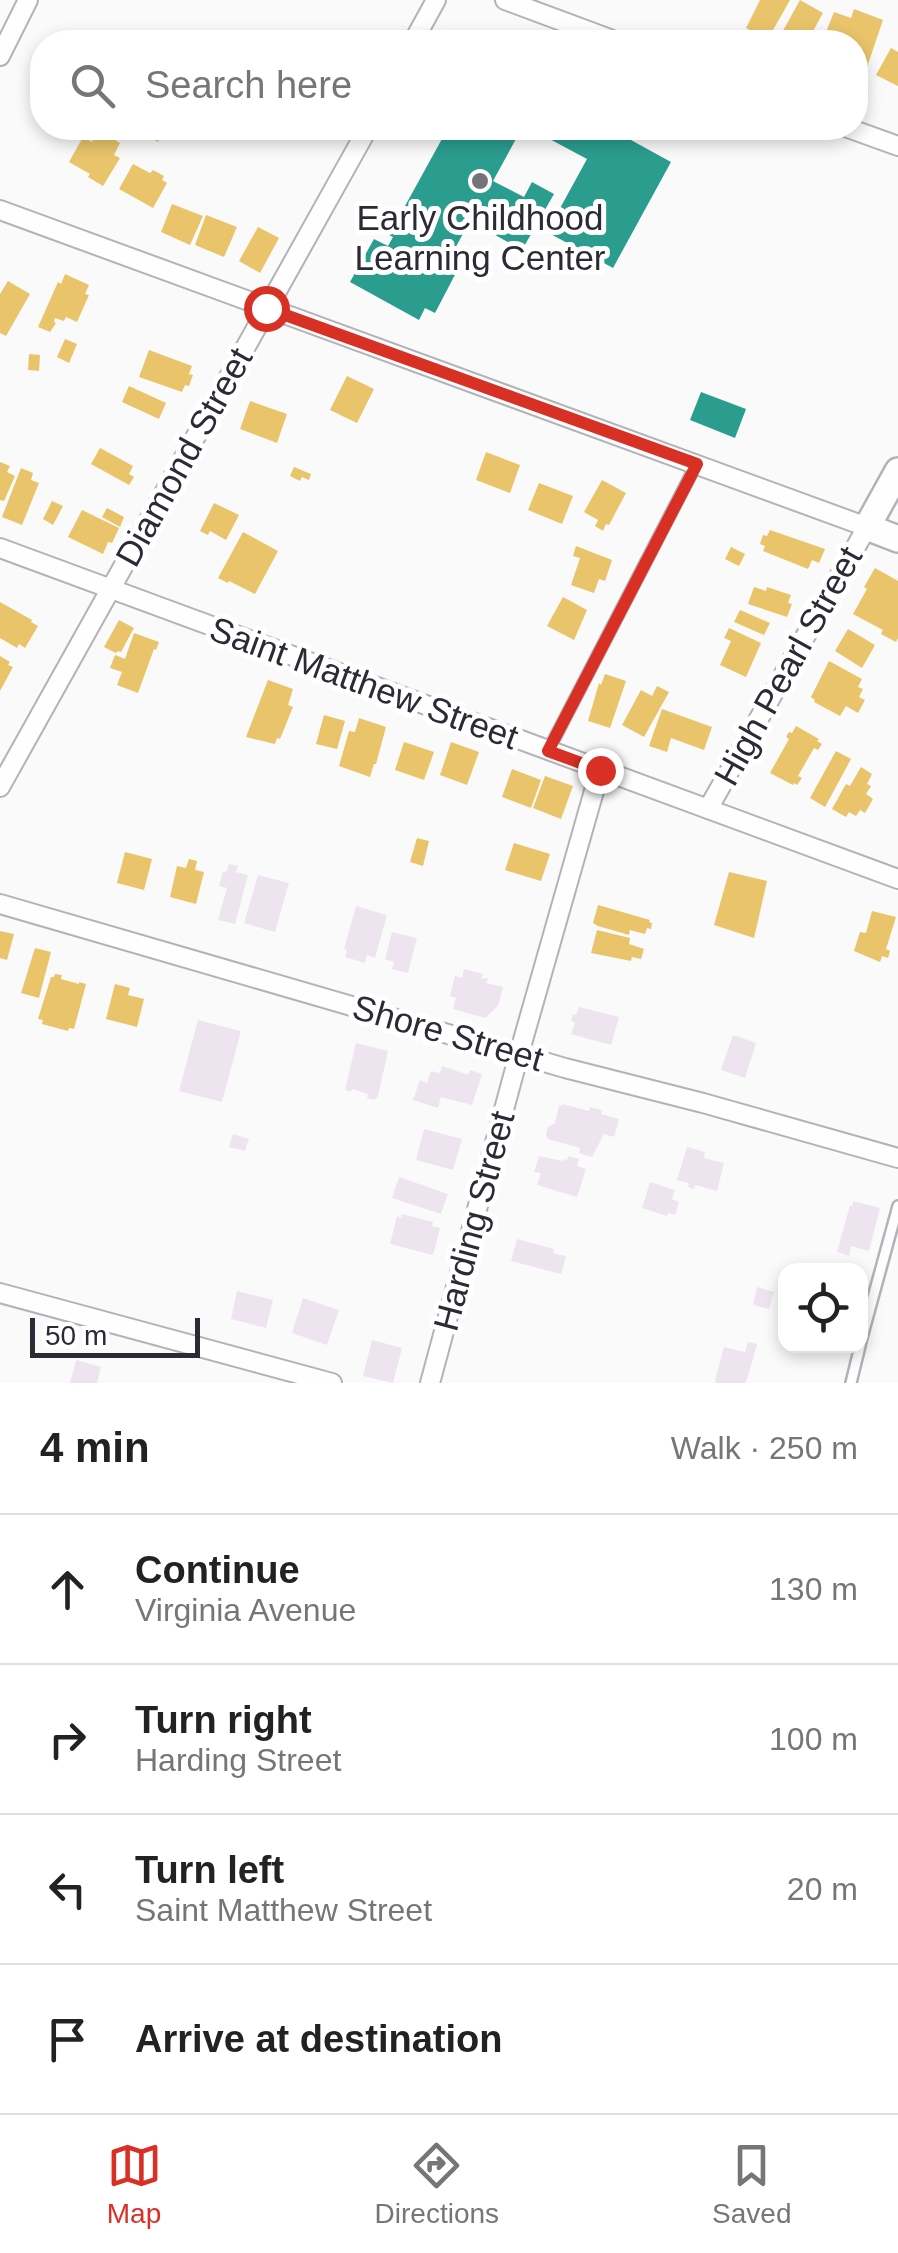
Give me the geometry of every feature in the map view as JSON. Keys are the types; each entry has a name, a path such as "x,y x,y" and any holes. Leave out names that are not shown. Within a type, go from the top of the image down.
{"street":[{"path":"0,56 28,0"},
{"path":"420,30 436,0"},
{"path":"505,0 586,30"},
{"path":"868,135 898,146"},
{"name":"Diamond Street","path":"0,787 361,140"},
{"path":"0,210 898,539"},
{"name":"High Pearl Street","path":"708,809 898,471"},
{"name":"Saint Matthew Street","path":"0,548 898,879"},
{"name":"Harding Street","path":"430,1383 600,770"},
{"name":"Shore Street","path":"0,904 519,1054 898,1158"},
{"path":"0,1293 307,1380 332,1383"}],"lane":[{"path":"548,751 697,464"},
{"path":"868,1316 898,1206"},
{"path":"851,1383 858,1353"}],"building: Homes":[{"path":"760,0 790,0 773,30 746,28"},
{"path":"800,0 823,13 814,30 783,30"},
{"path":"854,9 883,20 868,64 868,30 827,30 834,12 851,18"},
{"path":"891,48 898,52 898,86 876,75"},
{"path":"81,140 120,143 114,155 120,158 103,186 69,162"},
{"path":"133,164 164,176 162,180 167,183 153,208 119,189"},
{"path":"172,204 203,216 190,245 161,232"},
{"path":"206,215 237,227 224,257 195,245"},
{"path":"258,227 279,238 260,273 239,261"},
{"path":"65,274 89,285 85,294 89,295 77,322 55,318 50,332 38,327"},
{"path":"8,281 30,294 6,336 0,333 0,294"},
{"path":"65,339 77,344 69,363 57,357"},
{"path":"149,350 192,366 189,386 185,385 182,392 139,377"},
{"path":"29,354 40,355 39,371 28,370"},
{"path":"347,376 374,389 357,423 330,410"},
{"path":"129,386 166,403 159,419 122,402"},
{"path":"250,401 287,414 277,443 240,429"},
{"path":"100,448 133,466 129,474 134,477 129,485 91,464"},
{"path":"486,452 520,465 510,493 476,480"},
{"path":"0,462 10,466 7,472 15,476 4,501 0,500"},
{"path":"294,467 311,474 309,480 290,476"},
{"path":"21,468 33,473 31,480 39,483 22,525 2,517"},
{"path":"602,480 626,493 603,531 595,526 598,520 584,512"},
{"path":"539,483 573,496 562,524 528,510"},
{"path":"52,501 63,506 53,525 43,519"},
{"path":"214,503 239,515 226,540 210,531 208,535 200,531"},
{"path":"107,508 124,517 120,527 102,517"},
{"path":"82,510 119,528 103,554 68,537"},
{"path":"770,530 825,549 819,563 812,560 808,569 763,551 763,535 767,536"},
{"path":"243,532 278,551 255,594 218,578"},
{"path":"576,546 612,560 605,581 599,579 594,593 571,585 580,558 573,556"},
{"path":"731,547 745,554 739,566 725,559"},
{"path":"875,568 898,581 896,642 853,614"},
{"path":"754,587 791,595 787,617 748,604"},
{"path":"563,597 587,610 574,640 547,626"},
{"path":"0,602 38,626 25,648 0,638"},
{"path":"740,610 770,623 764,635 734,622"},
{"path":"119,620 134,628 121,652 116,653 104,647"},
{"path":"729,628 761,643 746,677 720,665 731,641 724,638"},
{"path":"848,629 875,645 862,668 835,651"},
{"path":"134,633 159,642 138,693 117,685 122,672 110,668 115,655 125,659"},
{"path":"0,656 13,667 0,691"},
{"path":"829,661 862,679 859,697 865,700 858,713 846,706 840,716 811,697"},
{"path":"605,674 626,681 610,728 588,721"},
{"path":"268,680 293,689 288,705 293,707 275,744 246,737"},
{"path":"657,686 669,692 644,737 622,725 641,690 652,696"},
{"path":"662,709 712,727 704,750 671,738 667,752 649,746"},
{"path":"324,715 345,721 337,749 316,744"},
{"path":"359,718 386,727 370,777 339,766 349,731 355,732"},
{"path":"796,726 822,744 818,750 814,748 798,776 802,778 793,785 770,773 789,739 786,737"},
{"path":"404,742 434,752 424,780 395,770"},
{"path":"451,742 479,752 467,785 440,775"},
{"path":"836,751 851,759 825,807 810,798"},
{"path":"861,767 872,774 866,794 873,799 865,813 860,810 856,816 849,812 846,817 832,809"},
{"path":"512,769 541,780 531,808 502,797"},
{"path":"545,776 573,786 561,819 533,808"},
{"path":"417,838 429,841 423,866 410,862"},
{"path":"514,843 550,854 541,881 505,870"},
{"path":"125,852 152,859 144,890 117,883"},
{"path":"189,859 197,861 195,870 204,872 196,904 170,897 177,866 186,868"},
{"path":"729,872 767,881 754,938 714,925"},
{"path":"598,905 650,920 651,929 647,928 645,934 630,930 629,935 598,926 593,923"},
{"path":"872,911 896,917 886,949 890,951 888,958 882,956 880,962 854,951 860,932 866,933"},
{"path":"597,930 630,938 629,944 644,949 641,959 632,957 631,961 591,953"},
{"path":"0,931 14,934 7,960 0,958"},
{"path":"35,948 51,952 39,998 21,993"},
{"path":"55,974 86,984 74,1029 68,1031 42,1024 43,1020 38,1019"},
{"path":"115,984 130,988 128,995 144,999 137,1027 106,1019"}],"building: Schools":[{"path":"441,140 515,140 493,181 524,197 532,182 554,194 522,250 470,221 447,263 458,269 435,313 425,308 419,320 350,282 374,239 388,246 393,237 389,235"},
{"path":"551,140 631,140 671,162 613,268 547,232 587,159"},
{"path":"701,392 746,409 735,438 690,420"}],"building: Other":[{"path":"229,864 238,866 236,872 248,875 235,924 218,920 227,888 219,886"},
{"path":"258,875 289,883 275,932 244,923"},
{"path":"356,906 387,915 375,958 367,955 365,963 345,957"},
{"path":"392,932 417,938 408,973 392,969 394,962 385,959"},
{"path":"464,969 483,974 481,979 488,978 486,983 503,987 498,1006 485,1018 453,1009 456,998 450,996 455,976 462,978"},
{"path":"579,1007 619,1017 611,1045 571,1034 573,1014"},
{"path":"198,1020 241,1031 222,1102 179,1091"},
{"path":"733,1035 756,1043 745,1078 721,1070"},
{"path":"356,1043 388,1051 374,1100 367,1098 368,1094 345,1090"},
{"path":"442,1066 468,1075 470,1070 482,1074 472,1105 441,1097 438,1108 413,1100 420,1080 427,1083 431,1071 440,1073"},
{"path":"559,1105 602,1110 601,1114 619,1119 614,1137 604,1134 592,1157 579,1153 580,1148 548,1139 548,1127 555,1123"},
{"path":"424,1129 462,1139 453,1170 416,1160"},
{"path":"233,1134 249,1139 245,1151 229,1147"},
{"path":"687,1147 705,1152 704,1158 724,1163 717,1191 695,1185 694,1189 677,1180"},
{"path":"539,1156 562,1161 568,1156 579,1159 577,1166 586,1169 577,1197 537,1185 541,1173 534,1172"},
{"path":"399,1177 448,1194 441,1214 392,1198"},
{"path":"650,1182 675,1190 672,1199 679,1202 675,1215 642,1208"},
{"path":"853,1201 880,1208 869,1251 851,1246 849,1256 837,1252"},
{"path":"402,1214 433,1222 432,1226 440,1228 433,1255 390,1244 397,1216 401,1218"},
{"path":"517,1239 566,1256 561,1274 511,1261"},
{"path":"757,1287 774,1292 769,1309 753,1305"},
{"path":"237,1291 273,1300 266,1328 231,1319"},
{"path":"303,1298 339,1310 327,1345 292,1333"},
{"path":"372,1340 402,1348 393,1383 363,1376"},
{"path":"748,1342 757,1344 746,1383 716,1383 724,1347 745,1352"},
{"path":"76,1360 101,1367 97,1383 70,1383"}],"place":[{"name":"Early Childhood Learning Center","path":"480,181"}],"route":[{"path":"266,308 697,464 548,751 600,770"}]}
